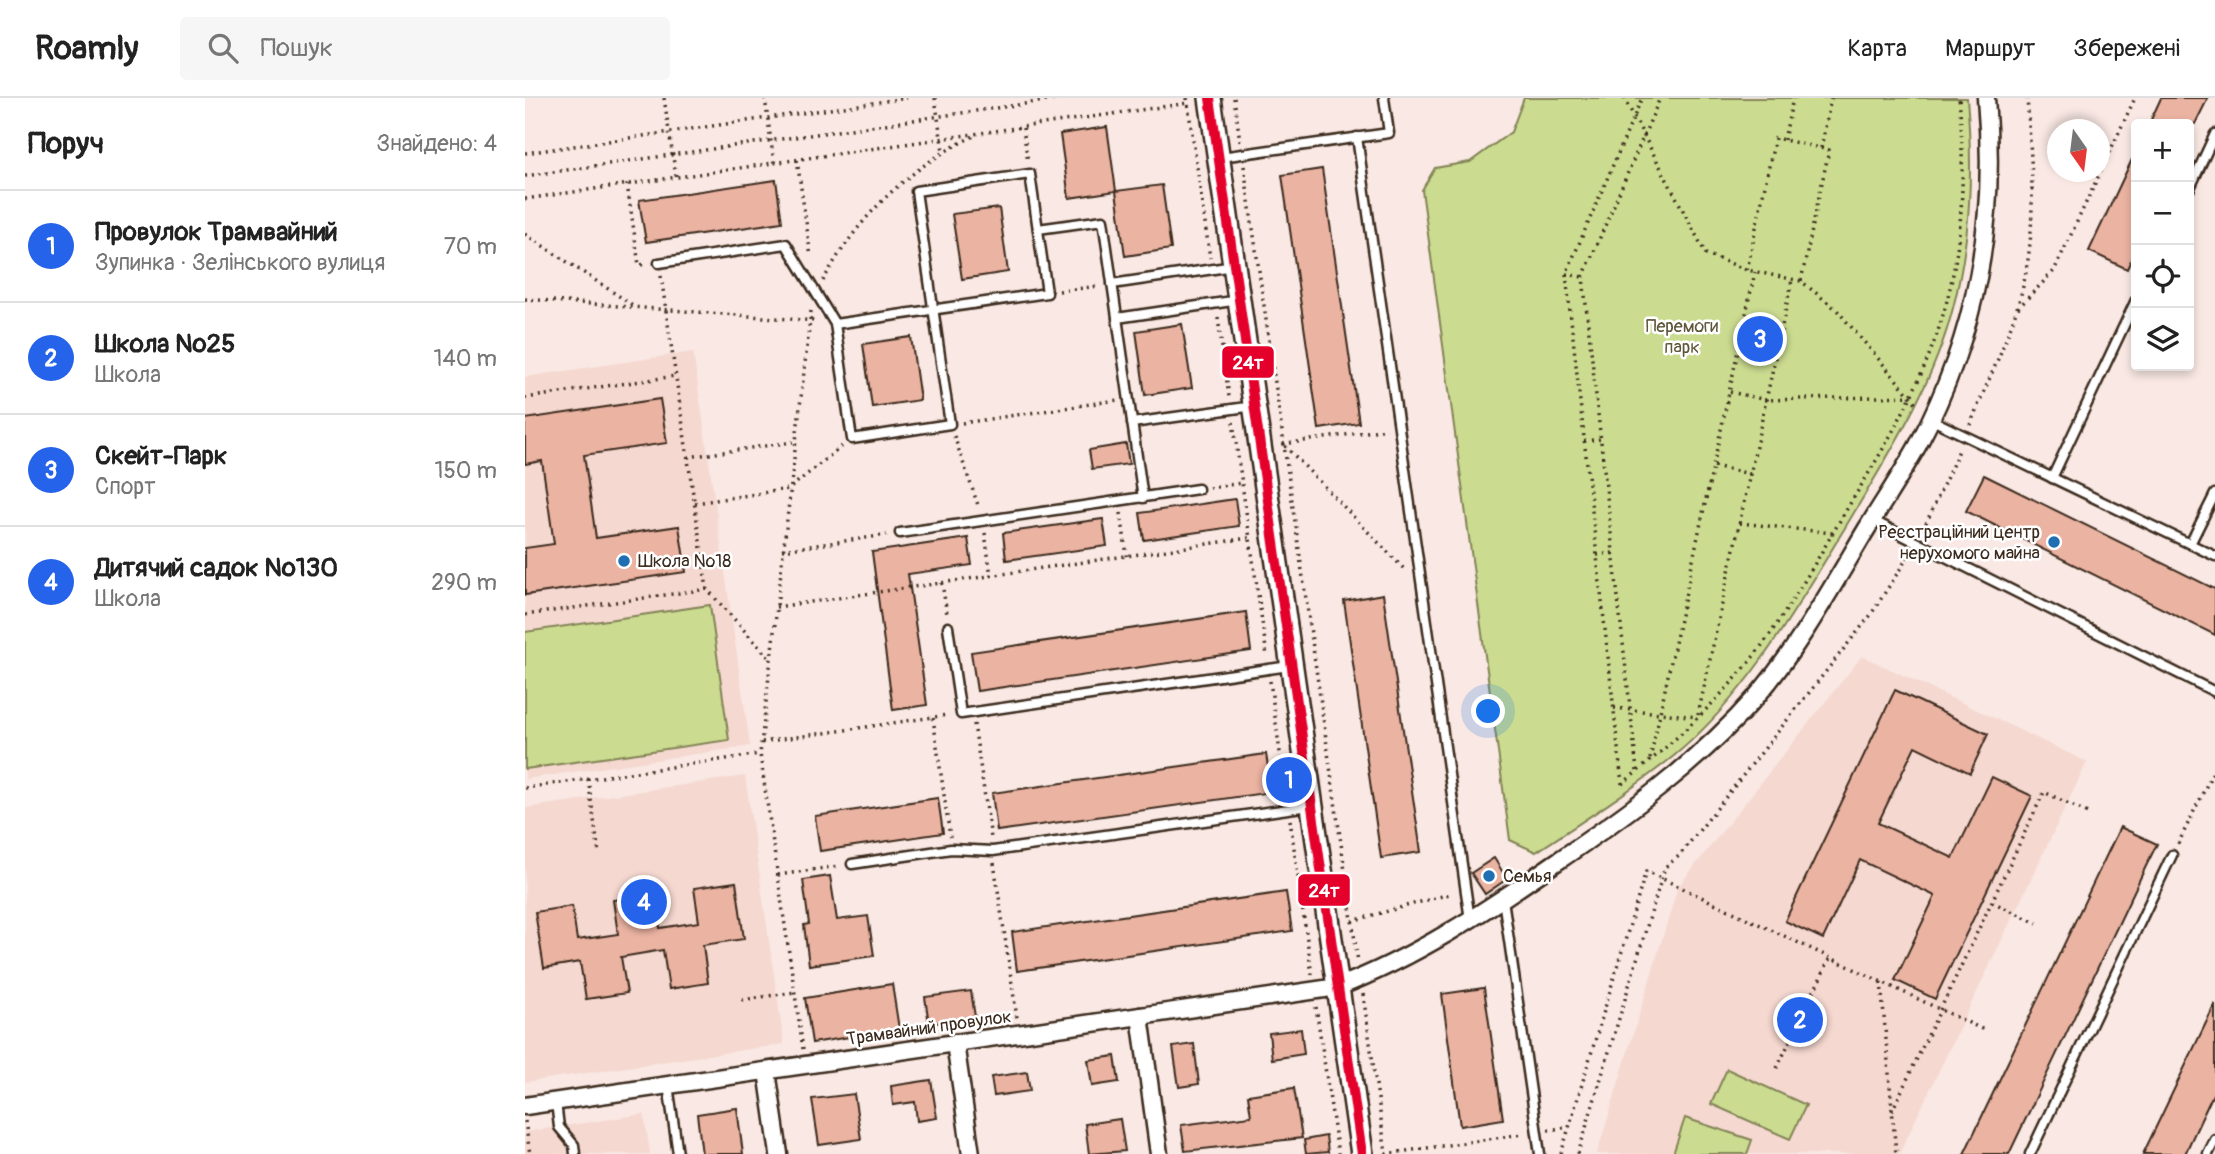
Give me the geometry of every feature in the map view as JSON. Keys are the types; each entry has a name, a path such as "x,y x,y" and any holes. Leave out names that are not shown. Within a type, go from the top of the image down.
{"street":[{"path":"1210,98 1362,1154"},
{"name":"Трамвайний провулок","path":"525,1106 1338,987 1417,952 1503,898 1687,767 1756,696 1810,623 1930,419 1948,382 1971,315 1985,247 1991,177 1986,98"},
{"path":"1140,1016 1159,1154"},
{"path":"955,1043 971,1154"},
{"path":"767,1071 779,1154"}],"lane":[{"path":"1219,157 1389,133 1384,98"},
{"path":"2193,182 2215,134"},
{"path":"1357,137 1471,920"},
{"path":"659,263 786,244 835,324 852,439 950,424 933,310 916,191 1030,174 1047,293 933,310 835,324"},
{"path":"1038,229 1103,220 1143,498"},
{"path":"1112,284 1234,266"},
{"path":"1117,318 1239,300"},
{"path":"2052,478 2132,308"},
{"path":"1132,423 1254,406"},
{"path":"1930,419 2215,556"},
{"path":"900,533 1198,489"},
{"path":"2190,544 2215,494"},
{"path":"1872,520 2215,692"},
{"path":"948,627 961,714 1292,666"},
{"path":"852,864 951,849 993,852 1312,805"},
{"path":"2030,1154 2172,855"},
{"path":"1503,898 1540,1154"},
{"path":"668,1085 678,1154"},
{"path":"556,1102 559,1127 574,1145 575,1154"},
{"path":"2208,1154 2215,1140"}],"path":[{"path":"664,98 675,177"},
{"path":"765,98 774,163"},
{"path":"525,153 907,98"},
{"path":"935,98 943,151"},
{"path":"525,176 1065,98"},
{"path":"1234,98 1386,1154 1569,1127"},
{"path":"1624,98 1706,254 1747,270 1801,281 1836,309 1930,419"},
{"path":"1642,98 1566,274 1622,784 1697,717 1735,678 1787,608 1894,432 1945,308 1958,243 1963,177 1959,98"},
{"path":"1637,771 1583,277 1646,137 1660,98"},
{"path":"1784,140 1793,98"},
{"path":"1821,148 1830,98"},
{"path":"1992,371 2017,309 2030,245 2032,179 2027,98"},
{"path":"2017,309 2054,271 2135,98"},
{"path":"525,199 1187,101 1212,270"},
{"path":"1023,127 1030,174"},
{"path":"816,293 858,227 884,197 943,151 978,134"},
{"path":"1747,270 1775,138 1829,150 1801,281"},
{"path":"797,160 816,293"},
{"path":"627,184 639,265"},
{"path":"525,234 635,307"},
{"path":"659,263 707,589 771,659"},
{"path":"1650,761 1755,272"},
{"path":"1566,274 1583,277"},
{"path":"1697,717 1792,279"},
{"path":"1047,293 1112,284"},
{"path":"525,299 835,324"},
{"path":"1216,303 1338,1154"},
{"path":"806,1065 760,754 808,320"},
{"path":"525,398 676,376"},
{"path":"1730,392 1766,400 1911,396"},
{"path":"991,576 983,521 950,424 1128,399"},
{"path":"1283,444 1399,427"},
{"path":"695,503 789,489 852,439"},
{"path":"1584,441 1601,439"},
{"path":"688,457 794,442"},
{"path":"1283,444 1423,589"},
{"path":"1714,466 1750,474"},
{"path":"1198,489 1242,483"},
{"path":"1119,501 1127,556"},
{"path":"1739,523 1833,533"},
{"path":"782,550 900,533"},
{"path":"776,607 1250,538"},
{"path":"1597,555 1613,553"},
{"path":"1578,1154 1665,867 1679,856 1870,616 1903,566"},
{"path":"942,583 948,627"},
{"path":"525,615 707,589"},
{"path":"1613,708 1697,717"},
{"path":"973,712 1019,1034"},
{"path":"761,743 961,714"},
{"path":"933,718 951,849"},
{"path":"525,788 760,754"},
{"path":"2172,855 2215,768"},
{"path":"588,779 599,854"},
{"path":"1892,1111 2044,792 2089,814"},
{"path":"778,875 852,864"},
{"path":"1561,1154 1646,871 1986,1031"},
{"path":"1305,928 1352,921 1466,889"},
{"path":"1992,902 2037,923"},
{"path":"1777,1068 1830,958"},
{"path":"1881,982 1896,1154"},
{"path":"742,1000 795,992"},
{"path":"525,1119 530,1154"}],"shaded area":[{"name":"Школа №18","path":"693,352 750,746 525,779 525,377"},
{"path":"1862,656 2087,762 1899,1154 1597,1154 1678,887"},
{"path":"745,776 784,1044 525,1082 525,808"},
{"path":"644,1114 650,1154 525,1154 525,1132"}],"green space":[{"name":"Перемоги парк","path":"1524,98 1967,98 1970,151 1964,256 1953,308 1934,366 1907,421 1809,587 1749,677 1702,731 1642,781 1536,852 1510,840 1422,190 1435,168 1470,162 1511,132"},
{"path":"710,605 729,740 525,769 525,632"},
{"path":"1727,1069 1806,1105 1790,1139 1711,1104"},
{"path":"1685,1118 1752,1140 1747,1154 1673,1154"}],"building":[{"path":"2161,98 2208,98 2195,124 2194,119 2151,119"},
{"path":"1107,127 1116,191 1069,198 1060,134"},
{"path":"2131,162 2131,260 2127,269 2089,251"},
{"path":"1322,169 1359,423 1319,429 1282,175"},
{"path":"776,180 782,222 646,242 639,200"},
{"path":"1162,185 1171,249 1125,256 1116,191"},
{"path":"999,208 1008,272 962,279 952,214"},
{"path":"1182,324 1192,388 1145,395 1136,331"},
{"path":"911,337 920,400 872,407 863,344"},
{"path":"660,399 667,443 584,455 596,538 679,526 686,572 525,595 525,548 554,544 542,461 525,464 525,419"},
{"path":"1126,444 1129,464 1092,469 1089,450"},
{"path":"1984,475 2215,589 2215,635 1966,511"},
{"path":"1235,499 1239,526 1144,540 1140,513"},
{"path":"1103,519 1107,546 1006,560 1003,533"},
{"path":"968,538 972,565 908,574 927,705 893,710 872,552"},
{"path":"1383,594 1421,852 1381,858 1344,601"},
{"path":"1246,612 1251,651 977,691 971,652"},
{"path":"1895,690 1988,734 1970,773 1915,746 1878,823 1953,858 1992,777 2032,796 1935,999 1895,980 1935,896 1860,860 1823,939 1785,921"},
{"path":"1266,754 1272,792 997,831 992,793"},
{"path":"938,798 943,833 820,851 815,816"},
{"path":"2120,827 2157,844 2009,1154 1964,1154"},
{"path":"1494,858 1507,879 1485,894 1471,873"},
{"path":"830,876 837,920 868,916 874,956 809,965 804,925 809,924 803,880"},
{"path":"736,882 744,939 703,945 708,983 669,989 663,950 621,957 627,993 586,999 580,962 544,968 535,912 572,906 577,940 618,934 613,900 655,894 660,928 699,922 694,888"},
{"path":"1286,892 1292,931 1017,971 1012,932"},
{"path":"892,984 899,1029 812,1043 805,998"},
{"path":"1484,988 1503,1119 1460,1126 1442,994"},
{"path":"971,991 975,1017 929,1024 925,997"},
{"path":"2215,1004 2215,1090 2185,1154 2143,1154"},
{"path":"1301,1029 1304,1054 1272,1059 1269,1033"},
{"path":"1194,1044 1199,1084 1179,1087 1173,1047"},
{"path":"1115,1056 1119,1082 1092,1086 1088,1060"},
{"path":"1027,1072 1030,1091 994,1096 991,1077"},
{"path":"931,1080 937,1118 917,1121 915,1102 893,1105 891,1086"},
{"path":"1294,1088 1302,1138 1185,1151 1181,1125 1251,1116 1248,1095"},
{"path":"854,1094 861,1139 819,1145 812,1099"},
{"path":"737,1108 743,1154 702,1154 697,1114"},
{"path":"1120,1119 1125,1151 1089,1154 1085,1124"},
{"path":"1326,1136 1328,1152 1306,1154 1304,1140"}],"transit line":[{"name":"24т","path":"1210,98 1362,1154"}],"place":[{"name":"Скейт-Парк","path":"1760,339"},
{"name":"Реєстраційний центр нерухомого майна","path":"2054,542"},
{"name":"Школа №18","path":"624,561"},
{"name":"Провулок Трамвайний","path":"1289,780"},
{"name":"Семья","path":"1489,876"},
{"name":"Дитячий садок №130","path":"644,902"},
{"name":"Школа №25","path":"1800,1020"}]}
